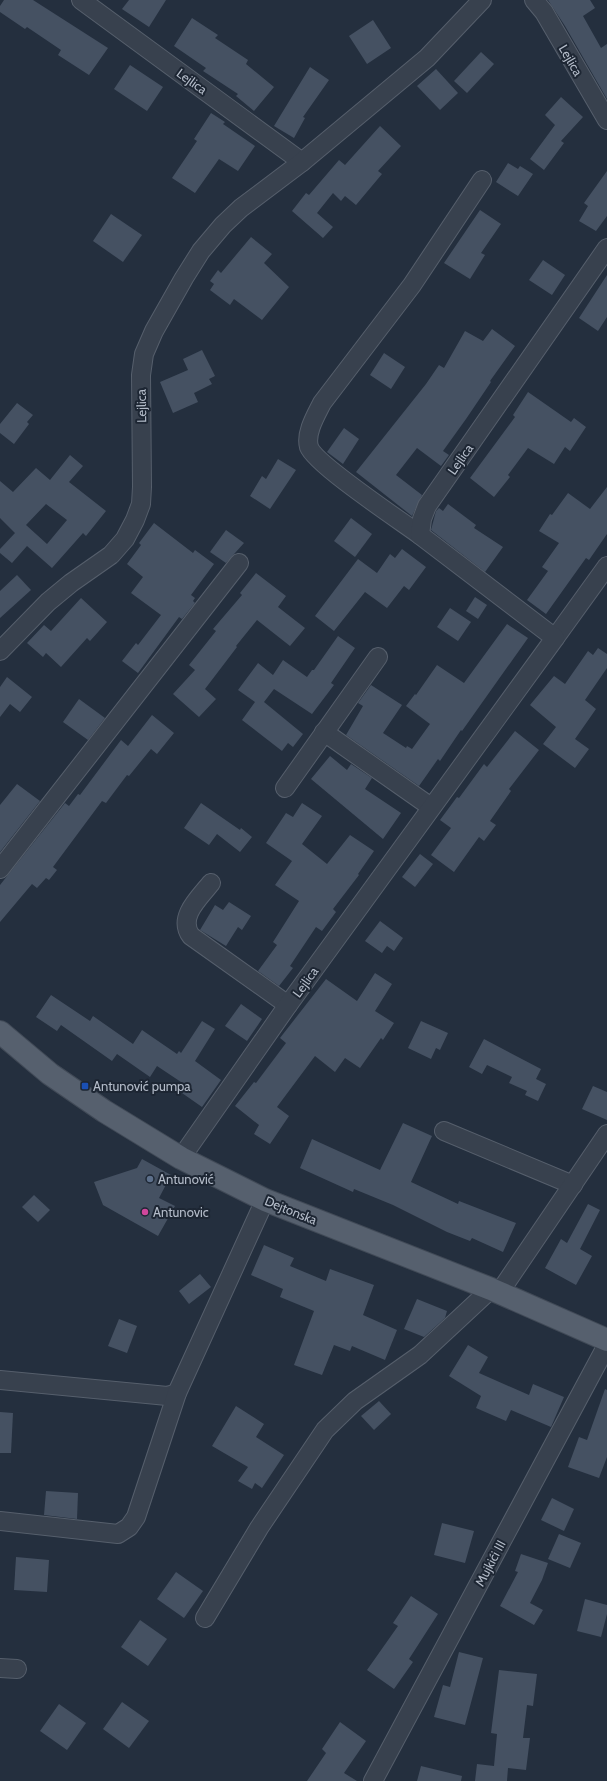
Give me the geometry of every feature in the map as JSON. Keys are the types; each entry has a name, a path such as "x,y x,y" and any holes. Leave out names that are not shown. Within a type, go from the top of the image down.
{"main road":[{"name":"Dejtonska","path":"0,1032 50,1074 98,1107 181,1158 265,1200 495,1291 607,1340"}],"street":[{"name":"Lejlica","path":"81,0 302,162"},
{"name":"Lejlica","path":"0,651 48,602 71,583 111,555 125,539 135,520 141,504 142,487 141,375 144,354 148,342 201,251 223,224 241,208 302,162 427,58 482,0"},
{"name":"Lejlica","path":"534,0 544,12 607,120"},
{"path":"482,180 412,285 322,403 314,418 308,437 309,447 315,455 337,475 420,535 555,638"},
{"name":"Lejlica","path":"420,535 422,519 432,499 607,248"},
{"path":"0,869 239,563"},
{"name":"Lejlica","path":"181,1158 288,1005 607,566"},
{"path":"285,788 378,657"},
{"path":"324,732 431,807"},
{"path":"211,883 190,909 186,922 188,932 191,936 288,1005"},
{"path":"444,1131 573,1185"},
{"path":"205,1618 259,1528 325,1430 355,1401 420,1355 495,1291 573,1185 607,1134"},
{"path":"0,1521 118,1534 129,1527 136,1517 177,1393 265,1200"},
{"name":"Mujkići III","path":"373,1781 607,1345"},
{"path":"0,1380 157,1396 167,1396 177,1393"}],"building":[{"path":"4,0 33,0 108,48 89,75 58,55 61,50 27,27 25,29 0,12 0,6"},
{"path":"129,0 166,0 149,27 122,9"},
{"path":"548,0 590,0 595,8 583,16 601,48 607,44 607,99 565,26"},
{"path":"192,18 218,35 215,38 248,60 246,64 274,87 254,111 236,96 238,94 203,71 206,68 174,46"},
{"path":"373,20 391,48 367,64 349,36"},
{"path":"481,52 494,64 467,93 454,81"},
{"path":"130,65 163,87 147,111 114,89"},
{"path":"310,67 329,80 303,117 305,118 294,138 274,126"},
{"path":"436,69 458,93 440,110 417,86"},
{"path":"561,97 583,117 561,141 564,143 544,170 530,159 555,125 545,115"},
{"path":"211,113 225,122 223,124 255,146 238,171 219,159 195,193 172,178 197,141 194,139"},
{"path":"380,126 401,146 378,171 382,174 356,205 345,196 341,201 333,193 317,213 333,227 323,238 292,211 306,193 309,195 339,160 345,165"},
{"path":"508,163 518,169 520,166 533,174 518,196 496,182"},
{"path":"607,171 607,216 596,231 579,221 588,206 584,203"},
{"path":"480,210 501,224 481,253 485,255 470,279 444,263"},
{"path":"111,214 142,235 123,262 93,241"},
{"path":"251,237 272,254 264,263 289,287 262,320 234,299 230,305 210,290 214,284 210,281 218,270 221,273"},
{"path":"543,260 565,275 552,295 529,280"},
{"path":"607,275 607,317 598,331 579,318"},
{"path":"492,329 515,346 443,451 449,455 441,466 417,448 396,475 422,495 412,516 356,472 426,384 439,365 444,368 465,331 483,341"},
{"path":"202,350 215,376 209,379 212,384 194,393 198,402 173,413 160,382 188,370 183,359"},
{"path":"384,353 405,367 391,389 370,375"},
{"path":"528,392 571,422 574,418 586,427 570,451 565,447 554,464 528,448 508,475 510,477 494,497 470,478 515,417 513,415"},
{"path":"17,403 33,415 27,422 29,424 14,444 0,433 0,424"},
{"path":"344,428 359,439 343,464 327,452"},
{"path":"70,455 83,466 69,482 106,511 86,536 83,533 52,568 27,546 12,563 0,553 0,549 15,533 0,518 0,481 13,492 36,468 50,480","holes":["46,504 67,520 47,544 26,525"]},
{"path":"278,459 296,470 270,509 250,496 262,476 266,479"},
{"path":"607,487 607,534 589,560 586,558 546,614 527,600 548,571 542,567 559,543 539,531 550,514 552,515 568,493 590,509"},
{"path":"448,504 476,525 474,528 503,547 485,572 431,530 436,511 439,508 443,511"},
{"path":"351,518 372,534 355,557 334,541"},
{"path":"154,523 193,553 195,550 214,564 191,595 195,598 193,601 195,603 182,619 179,617 138,673 122,661 136,643 138,645 161,615 131,593 143,577 127,564 141,545 139,543"},
{"path":"226,530 244,543 226,563 210,552"},
{"path":"402,549 426,567 409,590 404,586 387,608 365,592 334,631 315,616 358,559 377,573 390,554 395,558"},
{"path":"256,573 286,596 278,607 305,628 290,646 257,620 205,689 216,699 199,717 173,694 195,670 189,665 216,631 213,629 242,595 240,593"},
{"path":"17,575 31,590 0,618 0,591"},
{"path":"475,597 487,605 478,619 466,611"},
{"path":"81,598 107,622 90,641 87,638 61,667 46,653 43,657 27,643 44,625 51,631"},
{"path":"450,608 471,622 458,641 437,627"},
{"path":"507,624 528,638 440,761 438,759 419,786 346,735 363,706 358,703 371,685 402,705 383,733 406,748 407,746 412,749 430,724 406,706 415,694 416,695 437,665 464,683"},
{"path":"338,636 355,648 331,683 334,685 312,714 274,689 264,702 303,734 293,747 288,743 282,751 242,720 255,702 238,690 258,663 273,675 283,660 307,677 312,670 314,670"},
{"path":"598,648 607,654 607,668 585,700 596,709 575,739 589,749 575,768 543,744 556,727 530,705 554,676 565,684 588,651 593,655"},
{"path":"7,677 32,697 20,712 10,704 0,717 0,687"},
{"path":"79,699 105,718 88,740 63,722"},
{"path":"152,715 174,733 157,754 151,749 129,776 127,775 106,803 102,801 53,867 57,870 49,880 46,878 37,888 32,884 0,922 0,885 65,803 69,806 78,794 80,795 121,740 128,746"},
{"path":"515,731 539,750 509,789 511,791 490,821 496,825 484,841 479,837 454,872 431,855 451,828 440,820 457,797 459,798 484,764 487,767"},
{"path":"330,756 347,770 351,764 372,778 365,789 401,813 383,839 311,779"},
{"path":"17,784 40,801 0,852 0,805"},
{"path":"201,803 240,830 241,828 252,837 240,852 217,834 209,845 184,828"},
{"path":"302,803 322,816 302,844 327,864 350,835 374,851 358,874 359,875 333,909 336,912 322,931 316,927 290,966 293,968 279,986 258,971 277,945 273,942 299,901 275,885 292,861 266,843 286,813 293,817"},
{"path":"420,854 433,864 415,887 402,877"},
{"path":"229,902 251,916 242,930 238,927 226,946 200,930 215,905 223,910"},
{"path":"380,921 403,938 394,951 387,946 382,953 365,941"},
{"path":"375,973 392,984 375,1011 394,1023 383,1040 381,1038 360,1068 345,1058 335,1072 315,1056 277,1107 289,1116 270,1144 254,1134 259,1125 235,1106 254,1082 256,1083 286,1043 280,1038 326,979 357,1001"},
{"path":"51,995 90,1021 93,1016 133,1044 142,1030 177,1054 179,1051 181,1053 202,1021 215,1029 195,1061 221,1080 202,1107 182,1093 187,1086 157,1066 150,1077 117,1054 112,1061 61,1025 57,1031 36,1017"},
{"path":"241,1004 262,1019 247,1041 225,1026"},
{"path":"421,1021 448,1033 440,1050 436,1048 431,1059 408,1048"},
{"path":"484,1039 541,1069 536,1079 546,1084 538,1101 525,1095 527,1091 509,1083 512,1077 487,1065 482,1074 469,1067"},
{"path":"593,1086 607,1092 607,1120 582,1109"},
{"path":"403,1123 432,1136 411,1182 458,1204 459,1201 516,1223 503,1252 472,1238 470,1241 447,1232 393,1205 354,1189 353,1192 300,1168 312,1139 380,1170"},
{"path":"142,1159 171,1175 159,1198 175,1206 158,1236 103,1205 94,1182 137,1168"},
{"path":"34,1195 50,1210 38,1222 22,1207"},
{"path":"588,1204 600,1210 580,1249 592,1256 576,1285 545,1268 561,1239 567,1243"},
{"path":"264,1245 294,1258 290,1266 326,1281 330,1269 374,1285 363,1315 397,1330 385,1360 352,1346 350,1351 334,1345 322,1375 294,1365 314,1311 280,1297 283,1289 251,1275"},
{"path":"200,1274 211,1287 189,1304 179,1291"},
{"path":"417,1299 447,1311 445,1318 424,1337 404,1329"},
{"path":"119,1319 137,1326 127,1353 108,1346"},
{"path":"468,1345 488,1357 479,1373 529,1395 533,1384 564,1397 551,1427 511,1410 506,1421 476,1408 481,1396 449,1376"},
{"path":"605,1389 607,1390 607,1457 599,1478 568,1467 579,1437 587,1440"},
{"path":"379,1401 391,1414 374,1430 361,1416"},
{"path":"236,1406 264,1424 256,1437 284,1455 262,1488 255,1483 252,1489 238,1481 248,1467 212,1446"},
{"path":"0,1412 13,1413 11,1453 0,1453"},
{"path":"46,1491 78,1493 77,1519 44,1515"},
{"path":"552,1498 574,1509 564,1531 541,1520"},
{"path":"442,1523 474,1531 465,1563 434,1555"},
{"path":"559,1534 581,1543 570,1568 548,1559"},
{"path":"521,1554 548,1563 542,1580 530,1603 543,1610 534,1625 500,1606 518,1572 515,1571"},
{"path":"16,1557 49,1560 47,1592 14,1590"},
{"path":"176,1572 203,1591 184,1618 157,1599"},
{"path":"411,1596 438,1614 409,1659 413,1662 394,1689 367,1670 398,1626 393,1623"},
{"path":"585,1599 607,1605 607,1614 601,1637 577,1631"},
{"path":"140,1620 167,1639 148,1666 121,1647"},
{"path":"459,1652 483,1658 465,1725 434,1717 443,1685 450,1687"},
{"path":"499,1670 537,1674 533,1706 527,1705 523,1738 530,1738 526,1770 508,1768 507,1781 475,1781 477,1764 494,1766 497,1734 491,1733"},
{"path":"122,1702 149,1721 129,1748 103,1729"},
{"path":"59,1704 86,1723 67,1750 40,1731"},
{"path":"340,1722 366,1741 344,1773 357,1781 307,1781 326,1753 322,1749"},
{"path":"421,1766 462,1776 461,1781 417,1781"}],"place":[{"name":"Antunović pumpa","path":"85,1086"},
{"name":"Antunović","path":"150,1179"},
{"name":"Antunovic","path":"145,1212"}]}
